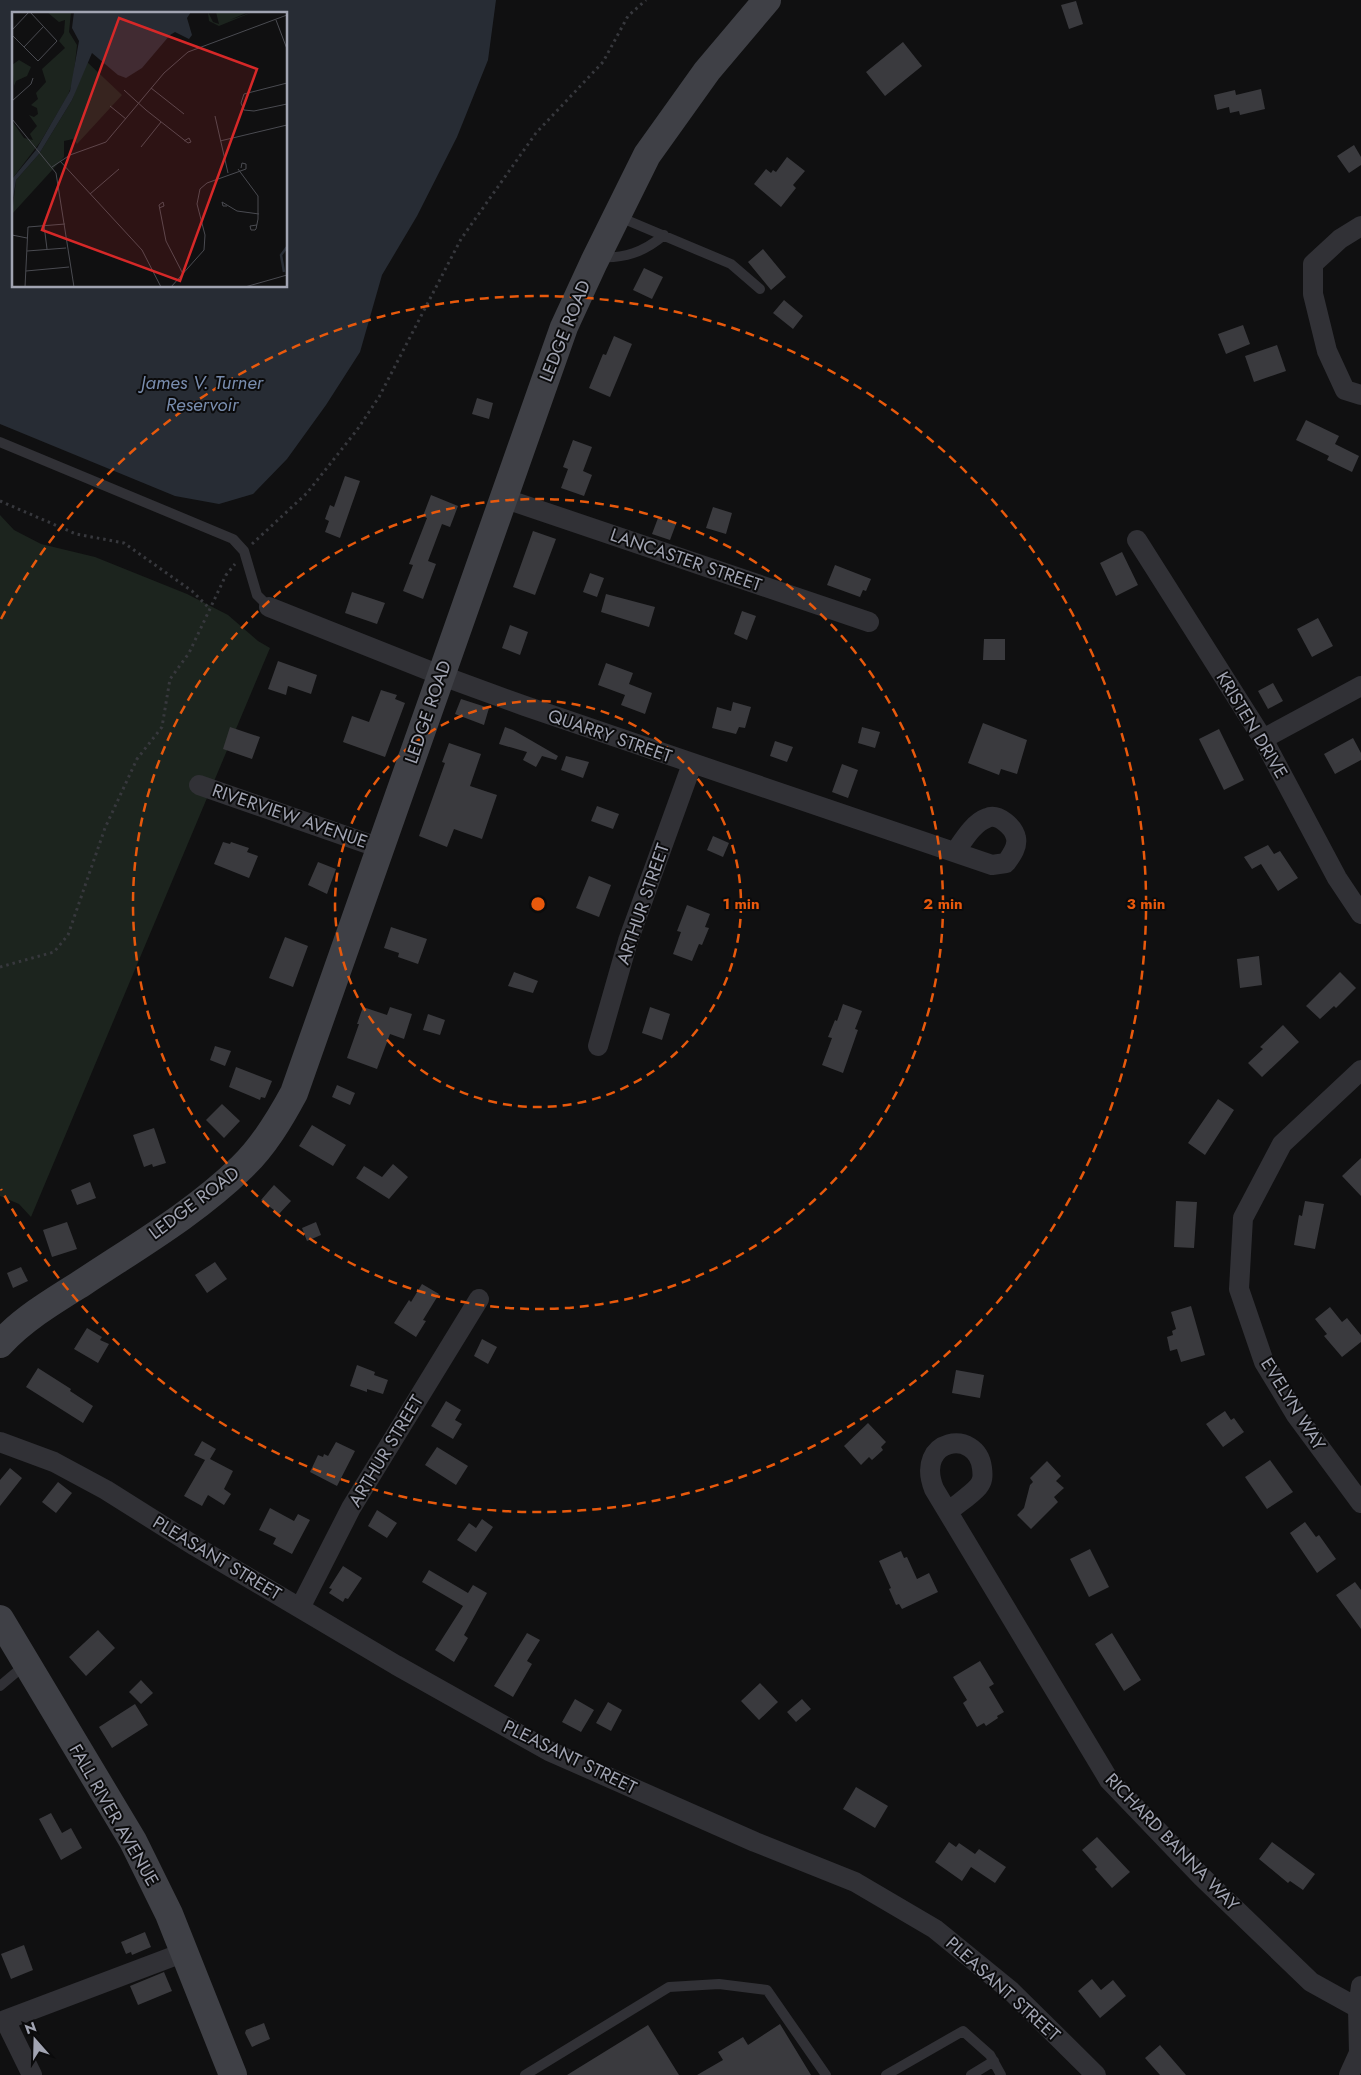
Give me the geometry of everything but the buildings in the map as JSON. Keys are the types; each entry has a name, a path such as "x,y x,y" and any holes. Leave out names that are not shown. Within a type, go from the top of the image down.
{"street":[{"name":"LEDGE ROAD","path":"0,1344 36,1312 208,1198 243,1166 270,1134 294,1093 564,327 647,155 707,71 767,0"},
{"path":"1361,226 1340,239 1313,264 1313,294 1327,352 1345,390 1361,395"},
{"name":"LANCASTER STREET","path":"503,498 869,622"},
{"name":"KRISTEN DRIVE","path":"1137,540 1263,739 1337,878 1361,914"},
{"name":"QUARRY STREET","path":"269,607 440,676 692,764 955,852"},
{"path":"1263,739 1361,686"},
{"name":"ARTHUR STREET","path":"598,1046 628,941 692,764"},
{"name":"RIVERVIEW AVENUE","path":"199,785 380,848"},
{"name":"EVELYN WAY","path":"1361,1070 1282,1144 1243,1218 1239,1289 1264,1362 1296,1415 1361,1503"},
{"name":"ARTHUR STREET","path":"300,1608 351,1508 479,1299"},
{"name":"PLEASANT STREET","path":"0,1442 54,1462 106,1490 195,1546 396,1665 549,1751 755,1842 855,1882 935,1929 1011,1991 1096,2075"},
{"name":"RICHARD BANNA WAY","path":"948,1512 1109,1780 1202,1877 1311,1982 1358,2008"},
{"name":"FALL RIVER AVENUE","path":"0,1619 133,1841 169,1914 233,2075"},
{"path":"32,2075 3,2021 185,1952"},
{"path":"1349,2075 1359,2053 1358,2008 1361,1986"}],"lane":[{"path":"617,216 731,264 760,289"},
{"path":"597,256 616,258 651,246 664,235"},
{"path":"0,442 233,539 244,551 257,595 269,607"},
{"path":"0,1686 27,1663"},
{"path":"525,2075 669,1987 719,1984 767,1990 826,2075"},
{"path":"886,2075 963,2031 990,2055 1001,2075"},
{"path":"971,2075 994,2061"}],"path":[{"path":"0,968 54,952 68,935 105,828 137,759 162,727 170,679 189,653 226,575 244,551 307,493 357,430 379,397 460,239 536,133 603,62 628,16 646,0"},
{"path":"0,501 76,534 124,543 192,591 210,608"}],"shaded area":[{"path":"0,515 14,530 41,544 95,557 187,594 228,615 258,641 270,648 31,1217 19,1204 0,1196"}],"water":[{"name":"James V. Turner Reservoir","path":"0,0 496,0 488,60 457,137 417,216 382,275 360,352 326,405 287,459 253,494 219,504 175,496 0,424"}]}
